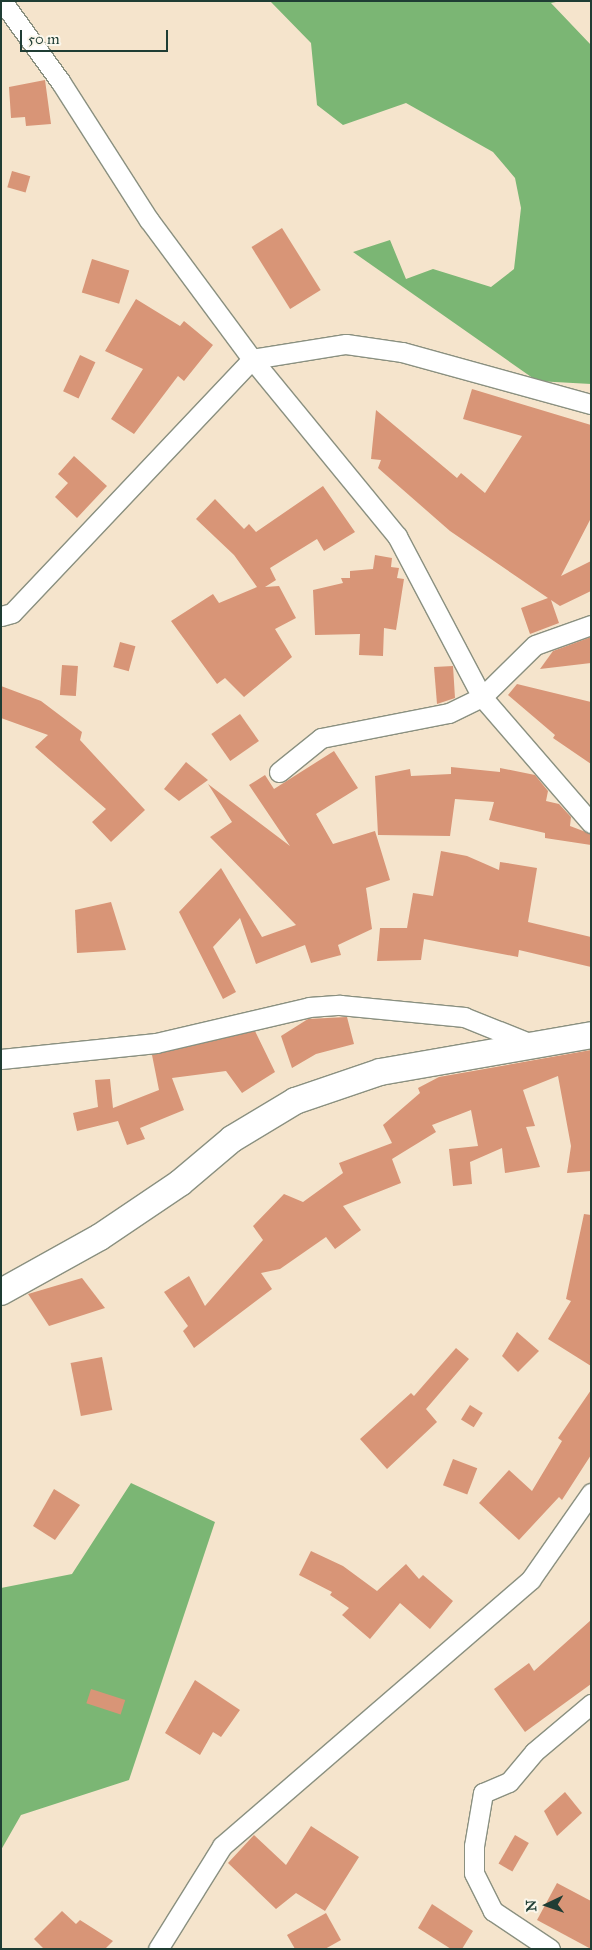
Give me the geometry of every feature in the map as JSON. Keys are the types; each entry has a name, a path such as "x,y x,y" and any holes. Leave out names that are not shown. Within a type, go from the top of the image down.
{"street":[{"path":"2,1 60,80 149,220 252,359 397,536 482,697 591,823"},
{"path":"1,616 12,612 252,359 346,344 402,352 591,404"},
{"path":"279,772 322,738 449,713 482,697 535,645 591,626"},
{"path":"1,1059 156,1043 309,1007 340,1005 464,1017 534,1044"},
{"path":"1,1292 100,1237 180,1183 232,1139 295,1101 380,1072 591,1035"},
{"path":"158,1949 222,1846 531,1579 591,1493"},
{"path":"550,1949 493,1911 474,1873 474,1846 483,1793 509,1782 534,1752 591,1704"}],"green space":[{"path":"270,1 561,1 551,3 591,45 591,384 537,381 353,252 390,240 406,279 433,269 491,287 514,269 521,208 515,178 493,152 406,103 343,125 317,105 311,43"},
{"path":"131,1483 215,1522 129,1780 21,1815 1,1850 1,1588 72,1574"}],"building":[{"path":"45,80 51,124 26,126 25,117 11,118 9,87"},
{"path":"12,171 30,176 26,193 7,187"},
{"path":"282,228 321,290 290,309 251,247"},
{"path":"92,259 129,270 119,304 82,292"},
{"path":"136,299 180,326 184,321 213,345 184,381 178,376 134,434 111,419 143,369 105,351"},
{"path":"80,355 95,362 79,398 63,391"},
{"path":"472,389 591,425 591,518 561,576 591,561 591,591 560,606 551,600 559,623 530,634 521,608 548,598 450,531 378,468 381,460 371,459 376,410 457,478 461,473 485,493 522,436 463,419"},
{"path":"74,456 107,486 77,518 55,497 68,483 58,474"},
{"path":"323,486 355,532 324,551 317,539 270,568 276,580 265,587 279,586 296,618 275,629 292,657 244,697 225,678 217,684 171,621 213,594 219,603 257,587 234,555 196,519 215,499 244,529 249,524 256,532"},
{"path":"375,555 392,558 391,567 399,568 397,578 404,579 396,630 384,628 383,656 359,655 360,634 315,635 313,590 343,583 341,578 350,578 350,571 373,569"},
{"path":"591,637 591,663 540,669 553,651"},
{"path":"120,642 135,646 129,671 113,667"},
{"path":"62,665 78,666 76,696 60,695"},
{"path":"453,666 455,698 437,704 434,667"},
{"path":"517,684 591,702 591,764 553,738 555,735 508,695"},
{"path":"1,686 41,701 82,732 80,740 145,810 111,842 92,822 106,809 35,747 48,735 1,718"},
{"path":"240,714 259,741 230,761 211,734"},
{"path":"334,751 358,788 316,814 333,844 375,831 390,880 366,888 372,929 338,945 341,955 311,963 305,945 256,964 240,918 213,947 236,992 223,999 179,912 221,868 262,937 296,925 210,837 232,822 208,784 290,846 249,785 265,775 274,789"},
{"path":"186,762 208,780 179,801 164,789"},
{"path":"451,767 500,772 500,768 535,775 548,791 546,801 559,804 571,817 570,826 591,834 591,845 545,838 545,833 489,820 494,802 455,799 450,836 378,835 375,776 410,769 411,776 451,774"},
{"path":"441,851 467,856 499,870 500,862 537,868 528,922 591,937 591,967 519,950 518,957 424,939 421,960 377,961 380,928 407,928 413,893 433,896"},
{"path":"111,902 126,950 77,953 75,910"},
{"path":"347,1017 354,1044 316,1054 292,1068 281,1036 308,1019"},
{"path":"255,1031 275,1072 242,1093 226,1071 172,1078 184,1110 140,1128 145,1139 127,1145 118,1121 77,1131 73,1113 98,1107 95,1080 110,1079 113,1108 159,1090 152,1055"},
{"path":"591,1050 591,1171 567,1173 571,1146 558,1076 523,1090 535,1126 526,1127 540,1167 505,1173 502,1148 470,1162 472,1184 453,1186 449,1149 478,1146 471,1110 432,1125 436,1132 392,1159 401,1183 343,1206 361,1230 335,1249 326,1237 280,1269 261,1273 272,1289 194,1348 183,1331 188,1326 164,1292 189,1276 205,1306 263,1240 253,1226 284,1194 303,1202 343,1173 339,1163 392,1143 383,1125 420,1093 418,1088 439,1077"},
{"path":"584,1214 591,1215 591,1366 548,1339 571,1301 566,1299"},
{"path":"82,1278 105,1308 49,1326 28,1294"},
{"path":"517,1332 539,1351 518,1372 502,1356"},
{"path":"456,1348 469,1359 426,1409 437,1422 387,1469 360,1439 411,1393 414,1396"},
{"path":"102,1357 112,1410 81,1416 71,1363"},
{"path":"591,1390 591,1455 562,1500 559,1497 519,1540 479,1503 509,1470 532,1491 562,1441 558,1438"},
{"path":"470,1405 483,1413 474,1427 461,1419"},
{"path":"453,1459 477,1468 467,1494 443,1485"},
{"path":"54,1489 80,1505 55,1540 33,1526"},
{"path":"311,1551 343,1566 377,1591 406,1564 419,1579 423,1575 453,1601 430,1629 400,1603 370,1639 342,1615 349,1608 330,1595 332,1592 299,1575"},
{"path":"591,1620 591,1684 525,1732 494,1689 529,1663 534,1671"},
{"path":"195,1680 240,1710 221,1737 213,1732 200,1755 165,1733"},
{"path":"91,1689 125,1700 121,1714 86,1703"},
{"path":"565,1792 582,1813 557,1836 544,1811"},
{"path":"311,1826 359,1857 325,1911 296,1893 276,1909 228,1863 254,1835 286,1865"},
{"path":"515,1835 529,1843 512,1872 498,1864"},
{"path":"557,1883 591,1901 591,1949 537,1920"},
{"path":"432,1904 473,1931 462,1949 451,1949 418,1928"},
{"path":"62,1911 76,1924 80,1920 113,1941 105,1949 44,1949 34,1939"},
{"path":"326,1913 341,1940 325,1949 295,1949 287,1935"}]}
